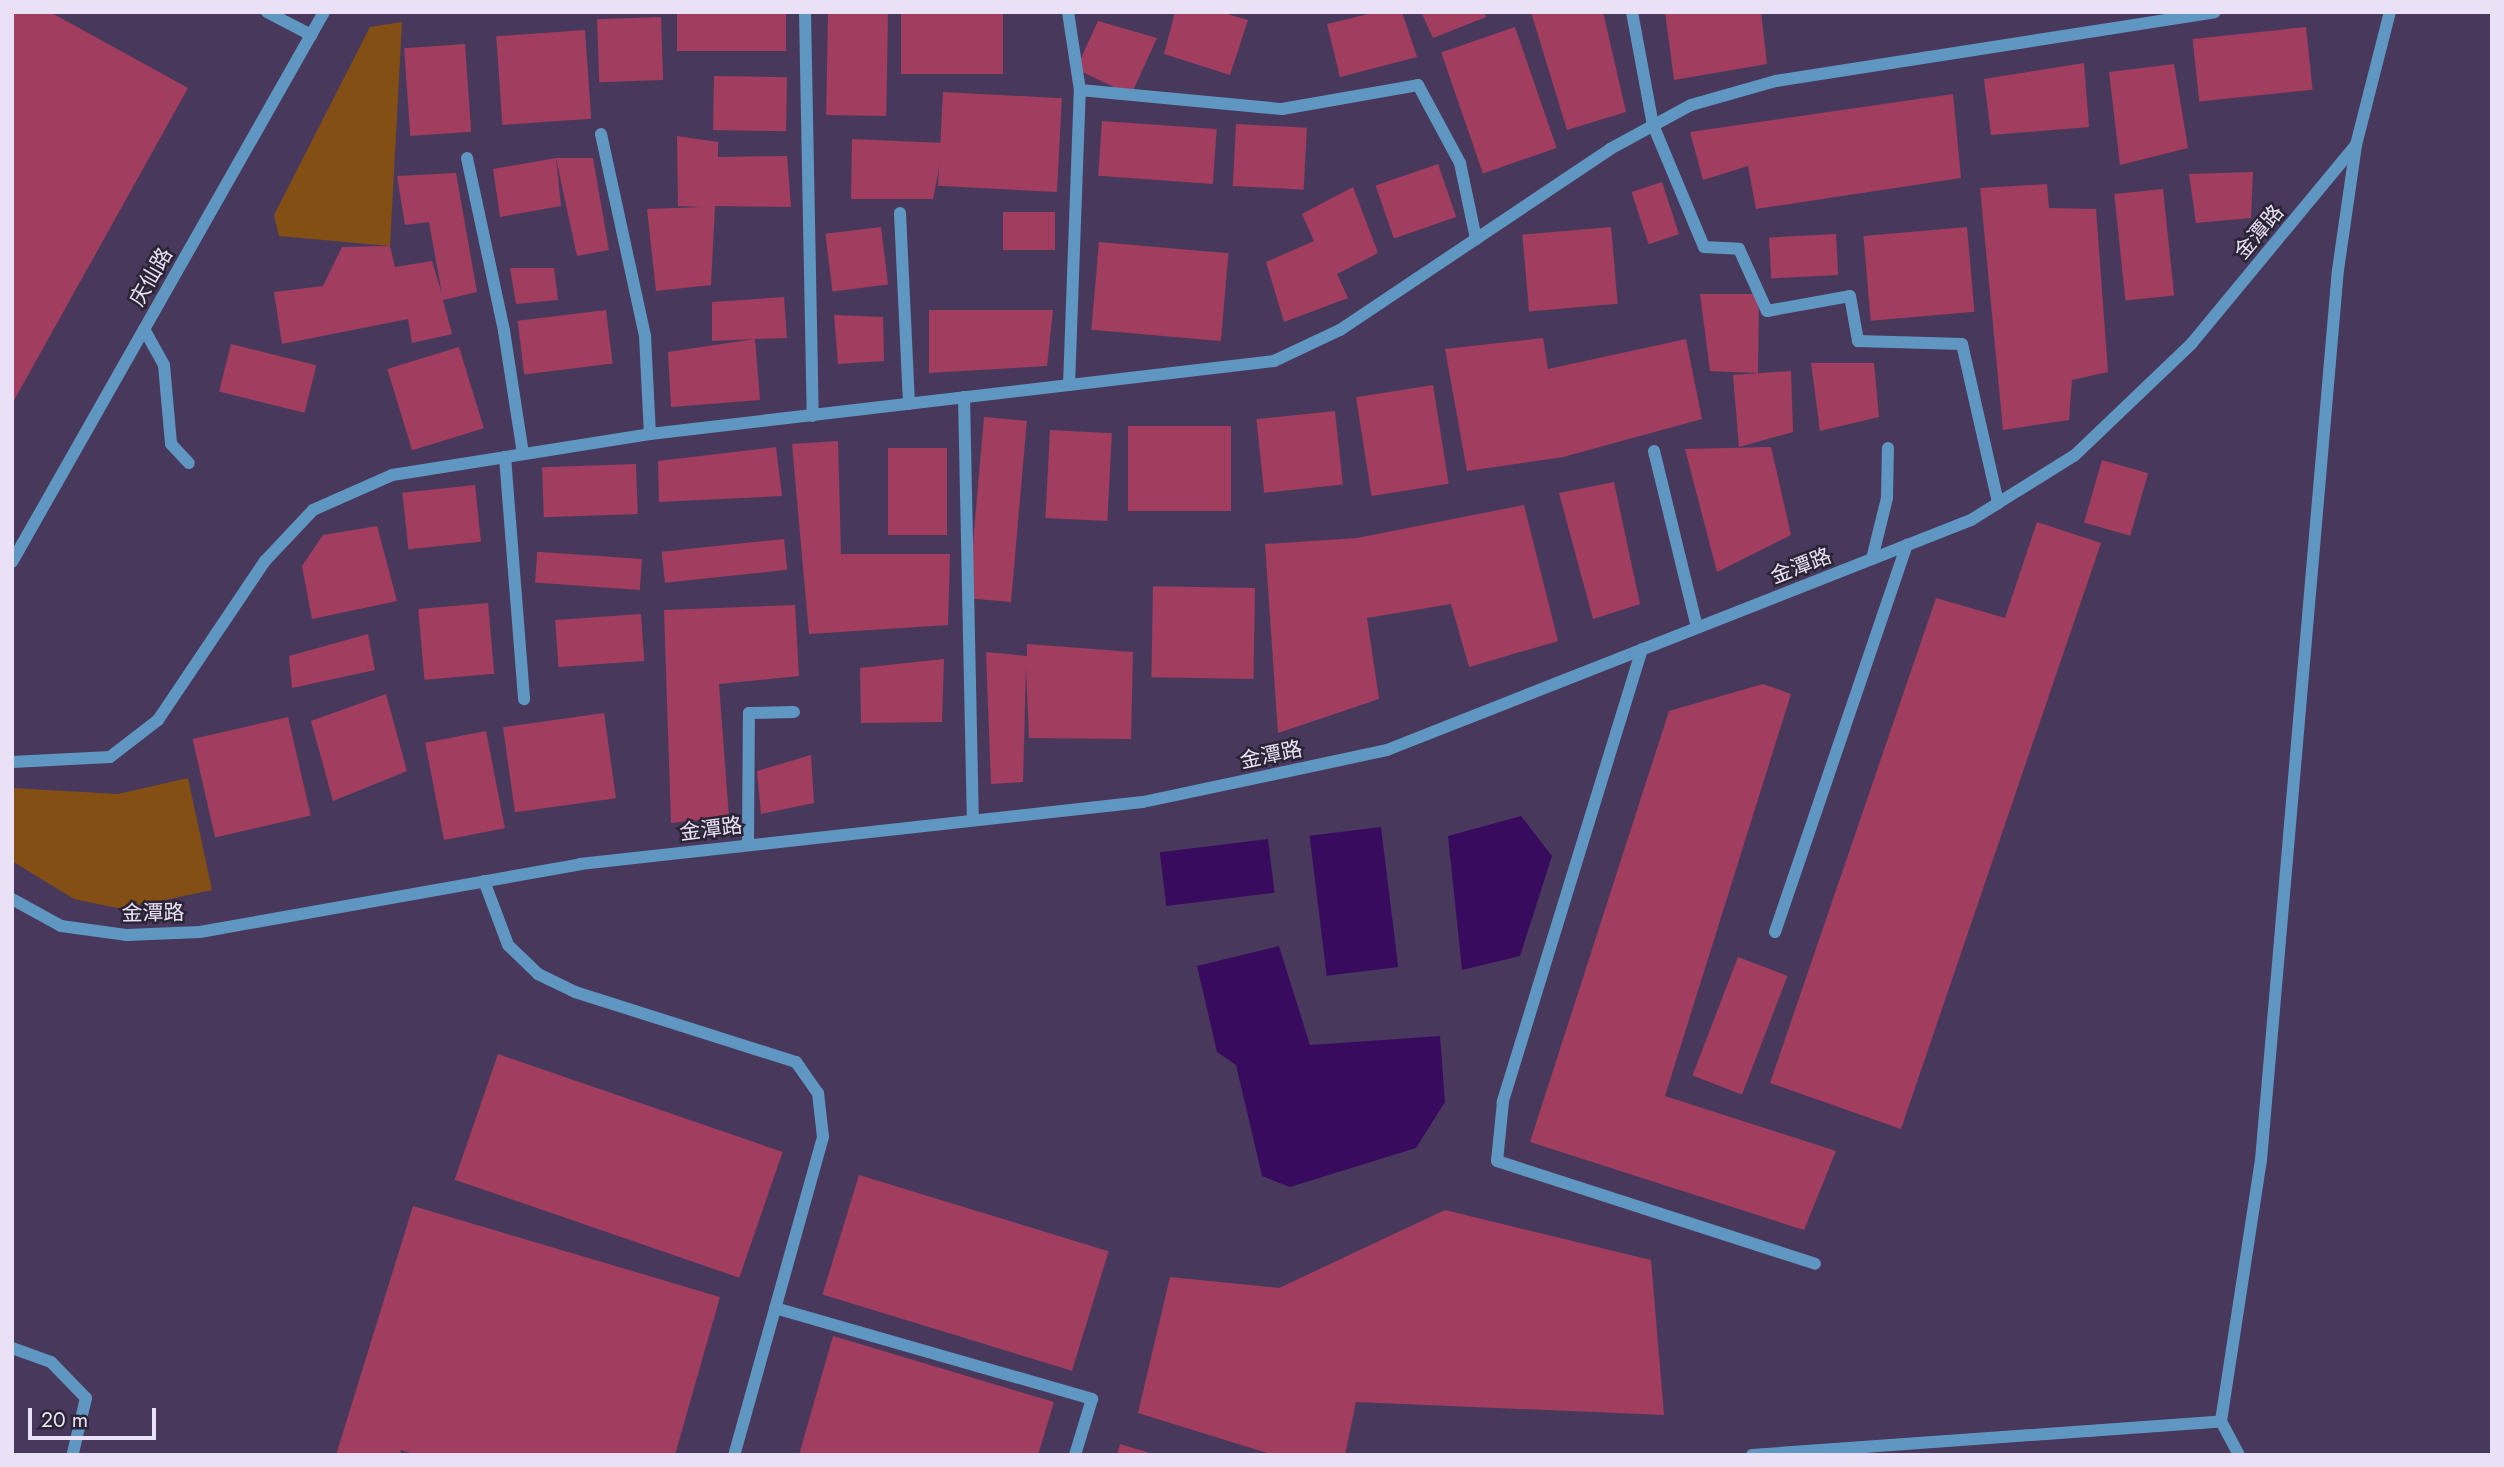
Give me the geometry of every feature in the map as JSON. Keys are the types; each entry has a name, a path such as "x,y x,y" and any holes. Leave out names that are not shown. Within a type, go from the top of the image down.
{"street":[{"path":"267,12 310,35"},
{"name":"庆仙路","path":"12,562 324,12"},
{"path":"805,12 813,415"},
{"path":"1068,12 1080,90 1069,385"},
{"path":"1632,12 1653,125 1704,247 1740,249 1767,311 1850,296 1858,341 1962,344 1998,503"},
{"path":"12,762 110,757 158,720 265,561 313,510 392,475 650,434 1274,361 1340,330 1653,125 1691,104 1776,81 2215,12"},
{"path":"2239,1455 2221,1421 2261,1160 2338,270 2356,145 2390,12"},
{"path":"1080,90 1282,109 1418,85 1460,163 1476,239"},
{"path":"601,134 645,336 650,434"},
{"name":"金潭路","path":"12,899 61,926 127,934 200,932 484,881 748,844 1143,802 1387,750 1970,520 2075,455 2192,343 2356,145"},
{"path":"467,158 504,331 523,454"},
{"path":"900,213 909,404"},
{"path":"144,329 164,365 171,444 189,463"},
{"path":"964,397 973,820"},
{"path":"1872,559 1887,498 1888,448"},
{"path":"1654,451 1697,627"},
{"path":"505,457 524,699"},
{"path":"1775,932 1907,545"},
{"path":"1642,649 1503,1102 1497,1161 1815,1264"},
{"path":"748,844 749,713 794,712"},
{"path":"484,881 508,945 537,974 575,992 796,1062 818,1093 823,1137 734,1455"},
{"path":"775,1308 1092,1399 1075,1455"},
{"path":"12,1348 51,1362 86,1398 73,1453"},
{"path":"1752,1455 2221,1421"}],"shaded area":[{"path":"402,22 390,246 279,236 274,215 370,27"},
{"path":"188,778 212,890 122,909 74,899 12,861 12,788 118,794"},
{"path":"1521,816 1552,856 1520,956 1462,970 1448,836"},
{"path":"1381,827 1398,967 1327,976 1310,836"},
{"path":"1268,839 1275,893 1166,906 1160,852"},
{"path":"1279,946 1310,1045 1440,1036 1445,1102 1416,1148 1290,1187 1262,1176 1236,1065 1217,1052 1197,966"}],"building":[{"path":"12,12 50,12 188,88 12,404"},
{"path":"677,12 786,12 786,51 677,51"},
{"path":"828,12 888,13 886,116 826,115"},
{"path":"901,12 1003,12 1003,74 901,74"},
{"path":"1175,12 1220,12 1248,20 1230,75 1164,54"},
{"path":"1376,12 1402,12 1417,57 1340,77 1327,24"},
{"path":"1421,12 1484,12 1486,17 1433,38"},
{"path":"1531,12 1603,12 1626,112 1567,130"},
{"path":"1665,12 1761,12 1767,64 1674,80"},
{"path":"661,17 663,80 599,82 597,19"},
{"path":"1098,21 1157,38 1131,95 1076,69"},
{"path":"1515,27 1557,148 1483,173 1441,52"},
{"path":"2306,27 2313,90 2199,102 2193,39"},
{"path":"585,30 591,119 502,125 496,36"},
{"path":"465,44 471,132 410,136 404,48"},
{"path":"2084,63 2089,127 1991,135 1984,79"},
{"path":"2174,64 2188,148 2120,165 2109,72"},
{"path":"714,76 787,77 786,131 713,130"},
{"path":"943,92 1062,98 1057,192 938,186"},
{"path":"1953,94 1961,178 1756,209 1748,166 1703,180 1690,132"},
{"path":"1102,121 1217,129 1213,184 1098,176"},
{"path":"1236,124 1307,128 1304,190 1233,186"},
{"path":"677,136 718,142 718,157 787,156 791,207 715,206 711,285 656,291 647,209 703,207 678,206"},
{"path":"852,139 944,143 933,199 851,199"},
{"path":"556,158 593,158 609,250 577,256"},
{"path":"556,158 561,206 500,217 493,169"},
{"path":"1438,164 1456,217 1394,238 1376,185"},
{"path":"2253,172 2251,218 2196,223 2189,174"},
{"path":"456,173 477,292 443,300 452,334 412,343 408,319 282,344 274,292 323,286 342,247 390,246 395,267 432,261 442,294 429,222 405,225 397,176"},
{"path":"1662,182 1679,234 1649,244 1632,192"},
{"path":"2047,184 2049,208 2096,209 2108,372 2072,380 2069,420 2003,430 1980,188"},
{"path":"1353,187 1378,253 1337,274 1348,298 1284,322 1266,262 1314,241 1302,214"},
{"path":"2163,189 2174,295 2125,301 2114,194"},
{"path":"1003,212 1055,212 1055,250 1003,250"},
{"path":"881,227 888,285 832,291 825,234"},
{"path":"1611,227 1618,304 1529,311 1522,235"},
{"path":"1967,227 1974,312 1871,321 1863,236"},
{"path":"1836,234 1838,275 1771,278 1769,238"},
{"path":"1099,242 1229,253 1221,341 1091,330"},
{"path":"510,268 554,268 558,300 516,304"},
{"path":"1700,294 1759,294 1758,373 1710,371"},
{"path":"784,297 787,338 712,341 712,302"},
{"path":"606,310 613,364 524,374 518,321"},
{"path":"929,310 1053,310 1047,366 929,373"},
{"path":"834,315 883,317 884,361 838,364"},
{"path":"1543,338 1548,369 1686,339 1702,419 1563,457 1467,471 1445,349"},
{"path":"755,339 760,400 671,407 668,352"},
{"path":"231,344 316,365 305,413 219,392"},
{"path":"459,347 484,428 412,450 387,369"},
{"path":"1811,363 1874,363 1879,417 1820,431"},
{"path":"1791,371 1793,432 1739,447 1733,375"},
{"path":"1433,385 1449,484 1372,496 1356,397"},
{"path":"1335,411 1343,485 1264,493 1256,419"},
{"path":"984,417 1027,421 1011,602 968,598"},
{"path":"1128,426 1231,426 1231,511 1128,511"},
{"path":"1050,430 1112,433 1107,521 1045,518"},
{"path":"838,441 841,554 950,554 948,625 809,634 792,444"},
{"path":"776,447 782,496 659,502 658,461"},
{"path":"1771,447 1791,535 1717,572 1685,449"},
{"path":"888,448 947,448 947,535 888,535"},
{"path":"2102,460 2148,473 2130,536 2084,522"},
{"path":"636,464 638,514 544,517 542,467"},
{"path":"1614,482 1640,604 1593,619 1559,493"},
{"path":"475,485 481,542 408,549 402,493"},
{"path":"1524,505 1558,641 1469,667 1451,604 1367,618 1379,699 1278,733 1265,544 1357,538"},
{"path":"2037,522 2101,543 1901,1129 1770,1083 1936,598 2005,618"},
{"path":"377,526 397,601 312,619 302,566 323,535"},
{"path":"784,539 787,570 665,583 662,552"},
{"path":"537,552 642,559 640,590 535,583"},
{"path":"1153,586 1255,588 1253,679 1151,677"},
{"path":"488,603 494,674 424,680 418,609"},
{"path":"795,605 799,676 719,684 729,817 671,823 664,610"},
{"path":"641,614 644,661 558,667 555,620"},
{"path":"368,634 375,670 292,688 289,656"},
{"path":"1027,644 1133,652 1131,739 1029,738 1026,667 1023,782 991,784 986,652 1027,656"},
{"path":"944,659 942,722 861,723 860,668"},
{"path":"1763,684 1791,694 1665,1096 1836,1151 1804,1230 1530,1142 1669,711"},
{"path":"386,694 407,771 333,801 311,721"},
{"path":"604,713 616,798 515,812 503,727"},
{"path":"288,717 311,815 215,837 193,739"},
{"path":"486,731 505,828 444,840 425,743"},
{"path":"811,755 814,803 761,814 757,771"},
{"path":"1738,957 1787,976 1742,1095 1692,1076"},
{"path":"498,1054 783,1152 739,1278 455,1180"},
{"path":"859,1175 1109,1251 1072,1371 822,1295"},
{"path":"413,1206 720,1297 675,1455 416,1455 401,1450 400,1455 336,1455"},
{"path":"1445,1210 1651,1260 1664,1415 1356,1402 1345,1455 1274,1455 1138,1413 1170,1277 1279,1288"},
{"path":"833,1336 1054,1402 1038,1455 799,1455"},
{"path":"1120,1444 1153,1454 1117,1455"}]}
